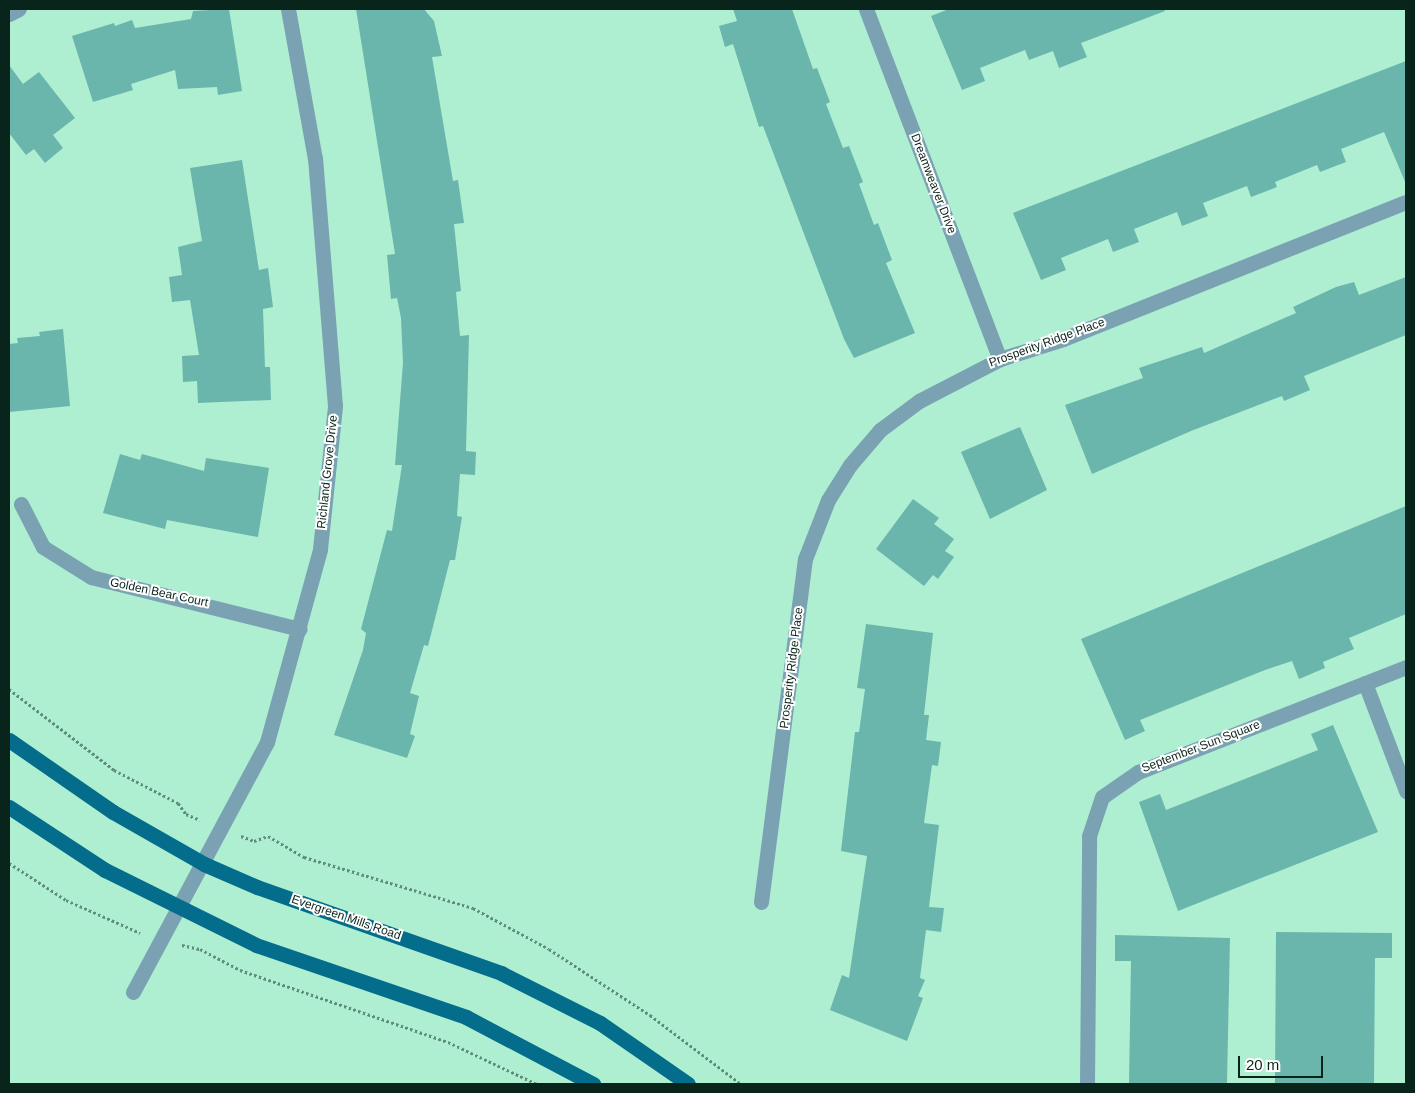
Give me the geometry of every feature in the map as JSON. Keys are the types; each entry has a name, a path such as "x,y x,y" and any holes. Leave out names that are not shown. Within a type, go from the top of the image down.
{"main road":[{"name":"Evergreen Mills Road","path":"9,740 113,812 204,864 256,887 501,973 600,1023 688,1084"},
{"path":"9,807 105,870 256,946 466,1017 530,1047 593,1084"}],"street":[{"path":"9,14 19,9"},
{"name":"Richland Grove Drive","path":"133,992 204,864 267,742 300,629 320,549 336,406 315,158 288,9"},
{"name":"Dreamweaver Drive","path":"866,9 1000,358"},
{"name":"Prosperity Ridge Place","path":"761,902 805,559 828,500 850,465 880,430 919,400 1000,358 1063,339 1406,202"},
{"name":"Golden Bear Court","path":"21,504 43,547 91,577 300,629"},
{"name":"September Sun Square","path":"1087,1084 1089,836 1102,797 1138,772 1406,667"},
{"path":"1365,683 1406,792"}],"path":[{"path":"9,689 114,770 178,803 186,814 254,841 268,836 304,856 473,908 549,949 642,1010 741,1084"},
{"path":"9,863 66,900 118,926 200,950 240,970 448,1042 537,1084"}],"building":[{"path":"229,9 242,91 218,95 217,87 178,89 175,70 131,84 133,90 93,102 72,36 114,23 115,26 132,20 135,28 191,19 193,11"},
{"path":"356,9 424,9 434,21 442,56 432,57 453,181 458,180 464,223 454,224 461,291 456,292 460,336 469,335 466,451 476,452 475,475 460,474 457,516 462,517 455,560 450,560 428,646 424,645 410,693 419,696 410,734 415,736 407,758 334,735 363,650 366,633 361,629 387,530 392,531 402,465 395,465 403,363 401,318 397,298 391,299 387,255 395,254"},
{"path":"733,9 792,9 813,69 817,68 830,102 826,104 843,148 849,146 863,182 859,184 874,225 878,223 892,260 886,263 915,333 854,358 844,339 763,126 759,127 733,44 725,47 719,26 737,21"},
{"path":"949,9 1164,9 1165,11 1081,43 1087,57 1059,68 1053,51 1029,60 1025,50 980,68 985,81 962,90 931,16"},
{"path":"1406,61 1406,184 1384,132 1341,149 1346,162 1320,172 1317,165 1275,182 1277,187 1251,197 1247,186 1203,203 1208,216 1182,226 1177,212 1134,229 1139,242 1113,252 1108,239 1061,258 1066,270 1041,280 1013,213"},
{"path":"9,65 23,84 39,72 75,118 53,135 63,148 45,163 34,149 26,155 9,133"},
{"path":"242,160 259,270 268,268 273,307 263,309 265,367 270,367 271,400 198,403 197,381 183,382 182,356 199,355 190,300 172,302 169,277 182,275 178,247 202,241 190,168"},
{"path":"1406,277 1406,335 1304,376 1310,390 1284,401 1282,396 1191,431 1092,474 1065,405 1143,378 1139,368 1202,347 1204,353 1296,313 1293,307 1336,287 1354,282 1359,295"},
{"path":"63,329 70,406 9,412 9,344 18,343 17,338 40,336 39,332"},
{"path":"1020,427 1047,490 990,519 961,452"},
{"path":"120,454 140,460 142,454 204,471 206,458 269,468 258,537 167,520 165,529 103,513"},
{"path":"913,499 939,518 934,524 954,539 945,551 954,557 938,579 933,575 924,586 876,549"},
{"path":"1406,506 1406,614 1349,638 1354,649 1323,662 1325,668 1299,679 1292,661 1265,670 1140,720 1145,731 1125,740 1081,639"},
{"path":"866,624 933,633 924,715 929,715 926,740 941,742 938,766 932,765 924,823 939,825 929,907 944,908 941,932 926,930 920,978 925,980 918,996 923,998 907,1041 830,1010 842,975 849,978 867,856 841,851 855,732 859,732 865,689 857,688"},
{"path":"1333,725 1378,832 1178,911 1139,802 1160,794 1166,810 1318,750 1311,734"},
{"path":"1276,932 1392,933 1392,958 1375,958 1374,1084 1275,1084"},
{"path":"1115,935 1230,938 1227,1084 1129,1084 1131,961 1115,961"}]}
